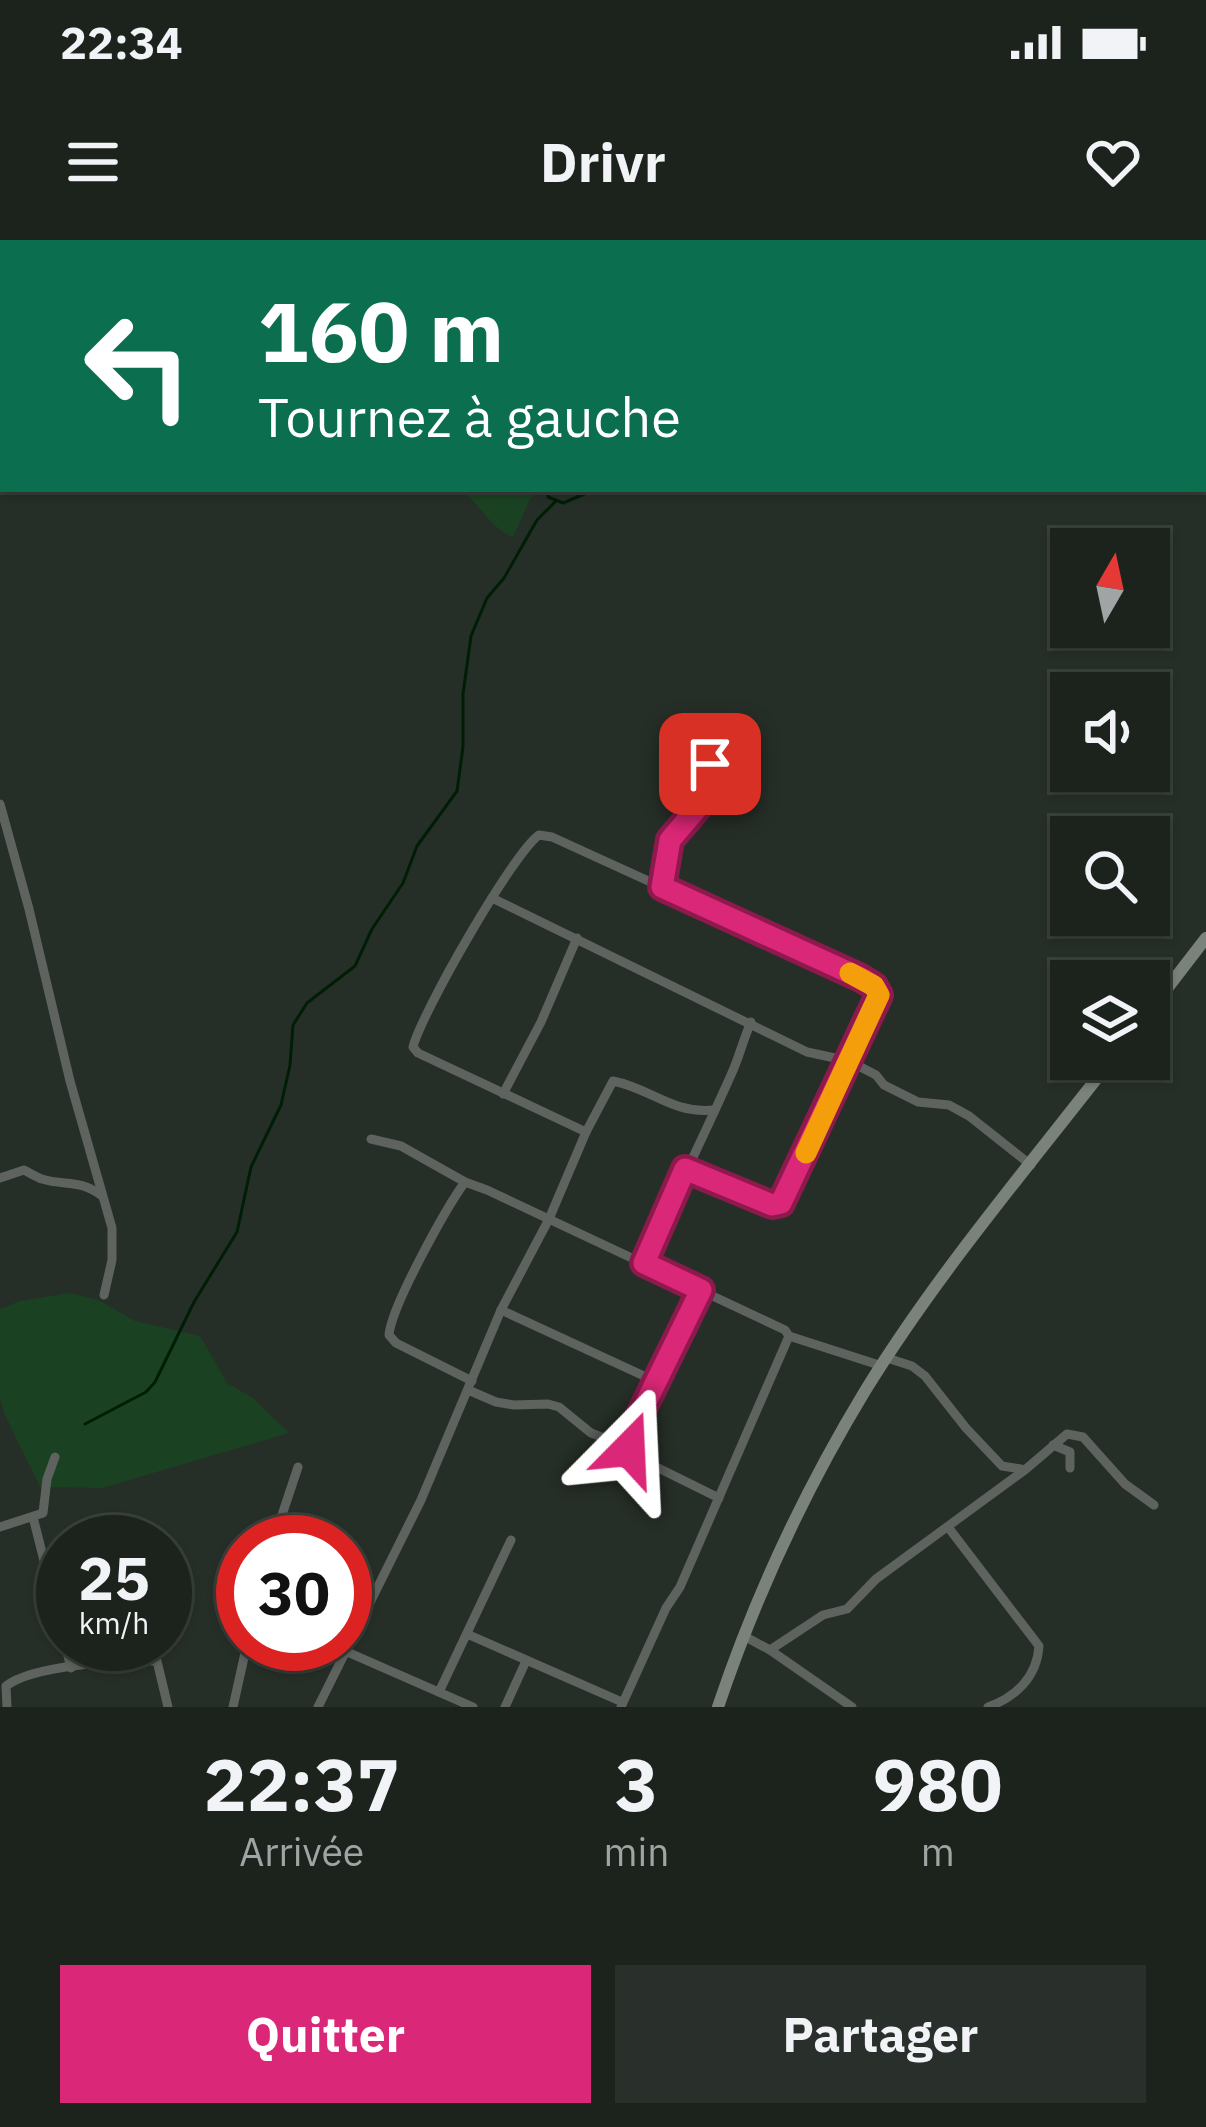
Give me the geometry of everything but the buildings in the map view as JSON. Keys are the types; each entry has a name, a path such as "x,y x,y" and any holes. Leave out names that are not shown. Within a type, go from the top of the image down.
{"main road":[{"path":"1170,985 1206,938"},
{"path":"718,1707 800,1510 846,1424 931,1293 1096,1080"}],"street":[{"path":"662,887 670,840 699,806 702,774 712,755"},
{"path":"0,804 113,1237 104,1295"},
{"path":"586,1132 413,1047 492,898 529,842 539,835 874,986 879,995 781,1203 772,1205 685,1169"},
{"path":"492,898 807,1052 849,1061 918,1102 949,1106 1031,1165"},
{"path":"503,1094 577,938"},
{"path":"644,1263 739,1058 751,1022"},
{"path":"372,1597 421,1500 501,1310 613,1081 676,1108 713,1110"},
{"path":"371,1138 401,1146 465,1182 701,1290 789,1336 913,1366 1002,1466 1026,1468"},
{"path":"0,1178 24,1170 41,1179 75,1182 103,1196"},
{"path":"465,1182 402,1296 389,1335 496,1402 548,1403 591,1433 627,1441"},
{"path":"627,1441 701,1290"},
{"path":"501,1310 657,1382"},
{"path":"467,1634 622,1704 680,1587 789,1336"},
{"path":"770,1650 823,1615 847,1609 877,1579 1067,1434 1083,1437 1125,1484 1154,1505"},
{"path":"627,1441 636,1457 719,1498"},
{"path":"1054,1445 1070,1452 1070,1468"},
{"path":"0,1527 43,1514 55,1456"},
{"path":"997,1490 1002,1466"},
{"path":"282,1515 298,1467"},
{"path":"33,1517 36,1529"},
{"path":"947,1527 1039,1646 1030,1676 1012,1696 988,1707"},
{"path":"439,1692 511,1540"},
{"path":"744,1636 852,1707"},
{"path":"505,1707 526,1661"},
{"path":"372,1663 473,1707"},
{"path":"7,1707 6,1686 46,1671"},
{"path":"159,1671 168,1707"},
{"path":"232,1707 241,1671"},
{"path":"318,1707 335,1671"}],"green space":[{"path":"457,492 541,492 531,497 513,537"},
{"path":"69,1293 98,1300 135,1321 200,1336 227,1383 253,1398 289,1433 102,1488 40,1487 3,1411 0,1309"}],"waterway":[{"path":"549,492 548,497 563,503 589,492"},
{"path":"85,1424 146,1392 155,1382 194,1302 237,1232 251,1167 281,1105 293,1025 307,1003 355,966 372,929 403,883 417,846 457,791 471,636 487,598 537,520 555,502"}],"slow traffic":[{"path":"806,1153 879,995 874,986 850,973"}],"route":[{"path":"629,1449 627,1441 701,1290 644,1263 685,1169 772,1205 781,1203 879,995 861,978 662,887 670,840 699,806 702,774 710,764"}]}
